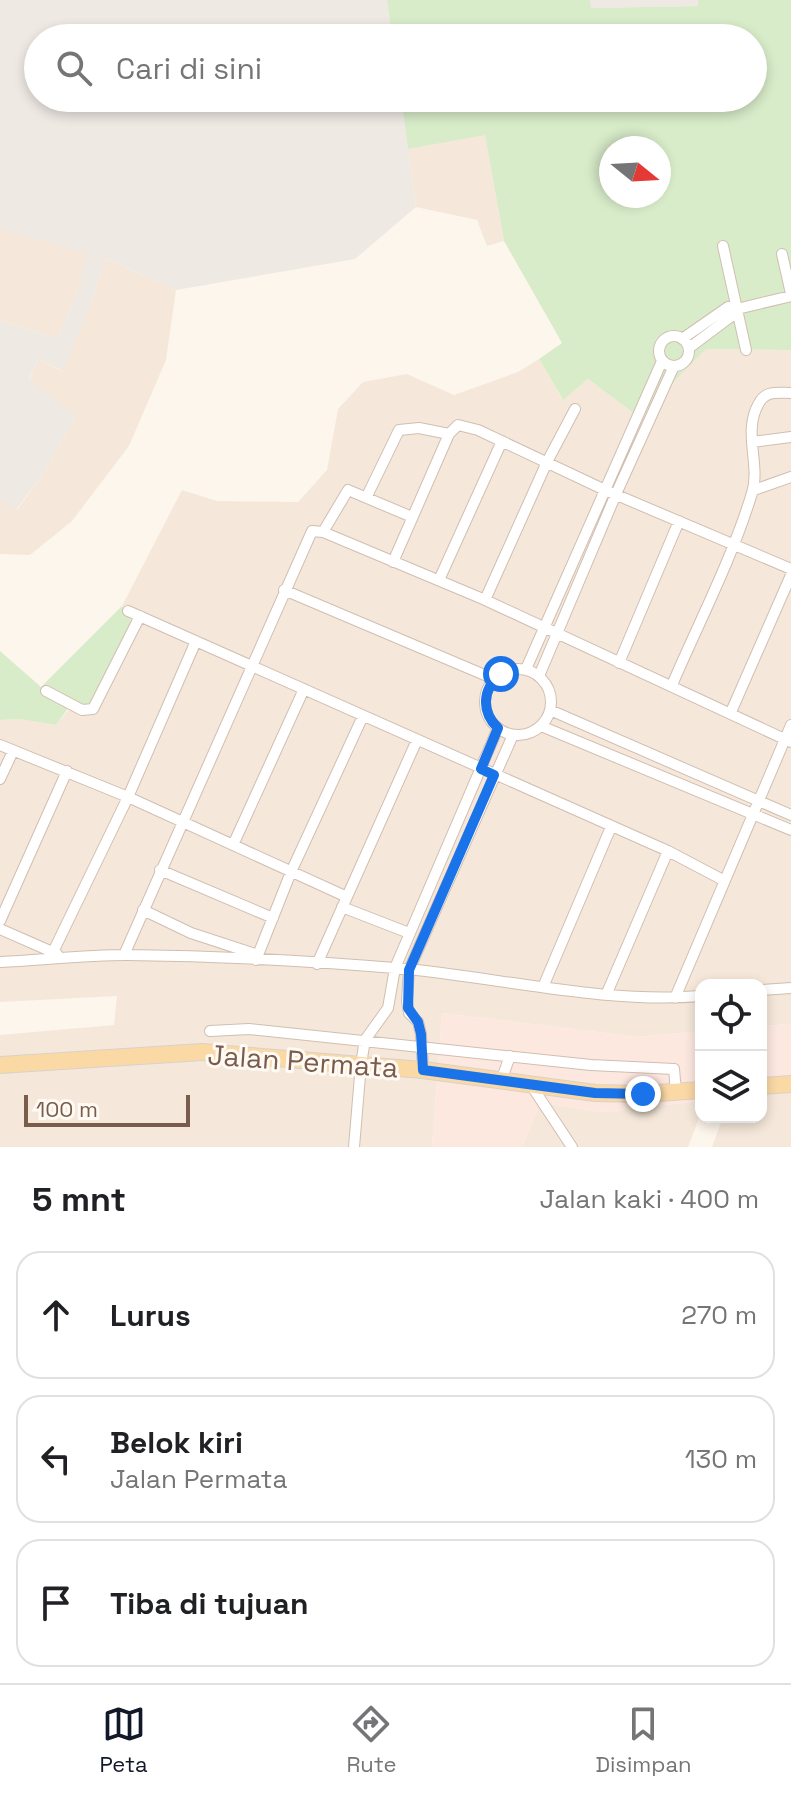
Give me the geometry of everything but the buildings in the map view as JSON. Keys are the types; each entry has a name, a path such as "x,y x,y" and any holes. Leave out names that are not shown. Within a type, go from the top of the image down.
{"main road":[{"name":"Jalan Permata","path":"0,1065 202,1052 423,1070 595,1093 695,1090"},
{"path":"767,1086 791,1084"}],"street":[{"path":"723,246 746,350"},
{"path":"685,344 733,315 737,309 791,295 782,254"},
{"path":"539,676 662,361 659,352 664,339 673,336 685,344"},
{"path":"526,669 674,366 685,361 685,344"},
{"path":"662,361 674,366"},
{"path":"672,685 754,490 753,420 760,400 770,393 791,393"},
{"path":"485,600 547,462 575,409"},
{"path":"393,562 449,434 458,425 468,426 611,492 733,543 791,572 731,712"},
{"path":"367,496 399,430 419,428 449,434"},
{"path":"752,442 791,437"},
{"path":"439,580 502,441"},
{"path":"754,490 791,477"},
{"path":"323,532 346,493 351,490 412,517"},
{"path":"619,663 679,521"},
{"path":"124,955 309,534 316,530 485,600 788,740"},
{"path":"284,590 494,679"},
{"path":"128,611 668,851 723,880"},
{"path":"46,691 82,710 93,709 140,616"},
{"path":"53,952 128,797 196,641"},
{"path":"526,669 539,676 551,695 550,710 541,726 528,734 513,735 498,728 486,709 486,693 494,679 508,670 526,669"},
{"path":"233,845 304,689"},
{"path":"550,710 791,815"},
{"path":"257,958 291,872 363,716"},
{"path":"675,998 723,880 788,740 791,725"},
{"path":"541,726 791,830"},
{"path":"354,1147 365,1040 388,1008 395,968 498,728"},
{"path":"423,1070 418,1022 408,1008 409,970 513,735"},
{"path":"317,964 417,740"},
{"path":"0,745 128,797 233,845 409,933"},
{"path":"0,779 13,751"},
{"path":"0,921 67,771"},
{"path":"543,987 611,827"},
{"path":"607,993 668,851"},
{"path":"160,870 273,918"},
{"path":"143,910 191,933 257,958"},
{"path":"0,929 70,958"},
{"path":"0,962 124,955 257,958 395,968 607,993 695,996"},
{"path":"767,990 791,988"},
{"path":"210,1031 249,1029 591,1065 674,1069 676,1092"},
{"path":"501,1081 510,1056"},
{"path":"531,1085 572,1147"}],"shaded area":[{"path":"0,0 387,0 390,24 24,24 24,112 403,112 416,207 355,259 176,290 105,258 92,300 63,371 38,359 29,380 76,416 43,474 16,510 0,499 0,321 58,338 76,296 88,254 0,229"},
{"path":"590,0 698,0 698,6 590,8"},
{"path":"485,134 504,241 487,246 477,220 416,207 408,149"},
{"path":"0,229 89,253 76,296 58,338 0,321"},
{"path":"105,258 176,290 166,360 129,446 72,521 30,555 0,554 0,499 17,510 43,474 76,416 29,381 38,359 62,371 92,300"},
{"path":"705,349 791,350 791,1024 767,1026 767,979 695,979 695,1032 637,1037 442,1013 432,1147 0,1147 0,1035 114,1025 117,996 0,1002 0,720 19,719 56,725 136,629 122,606 182,490 217,501 298,502 327,470 338,409 363,382 407,374 454,395 518,372 539,359 562,399 588,379 639,417"},
{"path":"442,1013 637,1037 695,1032 695,1102 603,1112 540,1103 522,1147 432,1147"},
{"path":"791,1024 791,1092 767,1094 767,1026"},
{"path":"791,1092 791,1147 712,1147 721,1123 767,1123 767,1094"},
{"path":"695,1102 697,1123 688,1147 522,1147 540,1103 603,1112"}],"green space":[{"path":"387,0 590,0 591,8 698,6 698,0 791,0 791,350 706,349 639,417 588,379 563,400 539,359 562,343 504,241 485,135 408,149 403,112 767,112 767,24 390,24"},
{"path":"122,606 136,629 95,710 72,703 56,725 19,719 0,720 0,651 41,687"}],"route":[{"path":"501,674 489,686 485,701 489,716 498,728 481,769 494,775 407,980 409,1013 418,1022 421,1034 423,1070 595,1093 643,1094"}]}
